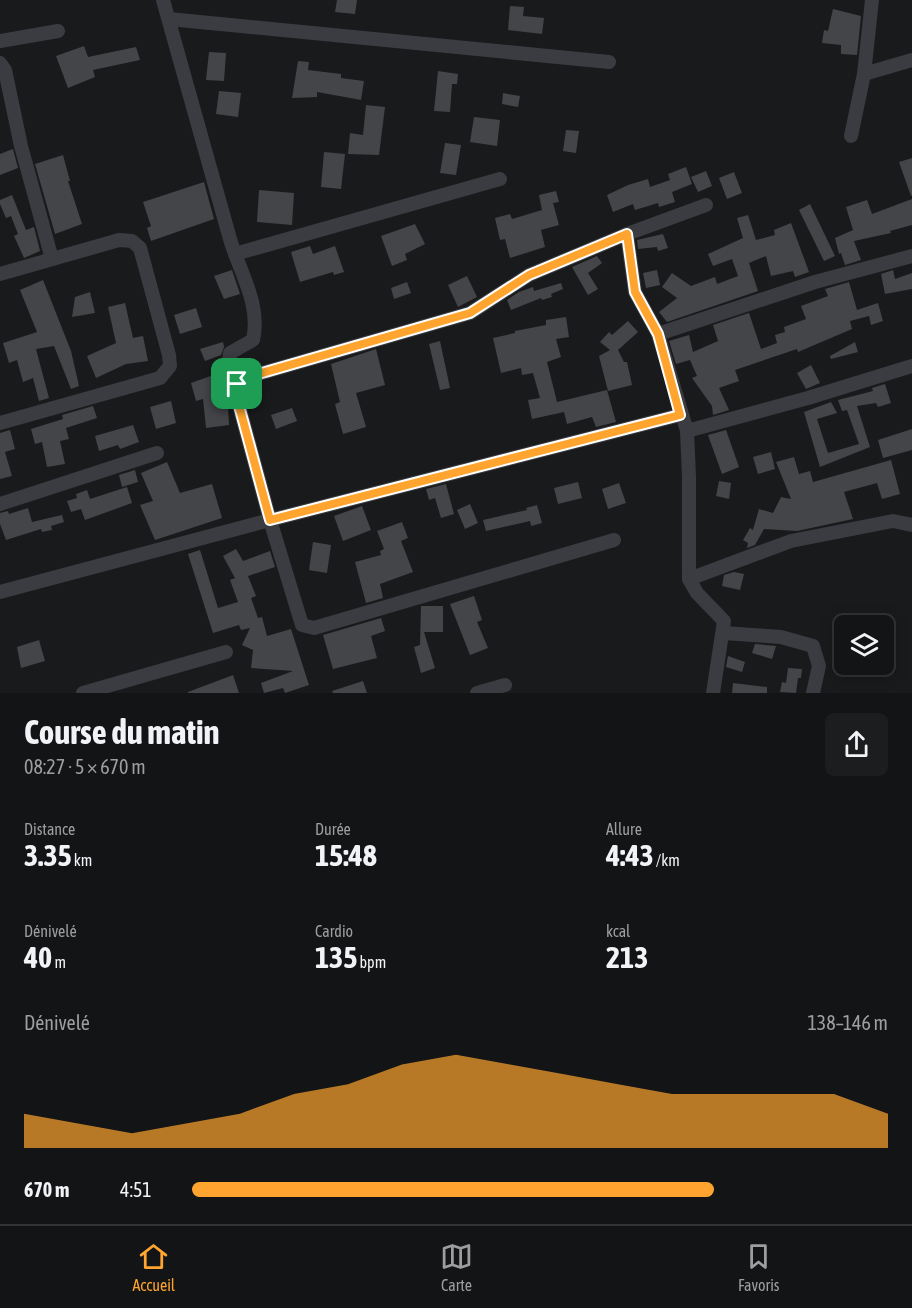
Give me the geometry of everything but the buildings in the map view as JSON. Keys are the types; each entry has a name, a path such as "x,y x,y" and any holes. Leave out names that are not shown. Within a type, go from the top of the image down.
{"street":[{"path":"164,0 235,254 255,306 256,329 253,340 230,353 228,361 237,384 238,402 270,520 302,625 309,628 614,540"},
{"path":"851,136 864,74 872,0"},
{"path":"169,19 609,62"},
{"path":"0,41 58,31"},
{"path":"864,74 912,60"},
{"path":"0,63 5,70 21,146 52,259"},
{"path":"235,254 500,179"},
{"path":"237,384 248,377 470,313 529,275 627,234 706,205"},
{"path":"627,234 635,292 658,334 680,415 687,431 689,579 697,593 723,621 713,693"},
{"path":"0,274 126,239 140,248 170,366 159,378 0,423"},
{"path":"658,334 815,282 912,256"},
{"path":"687,431 808,398 912,366"},
{"path":"0,592 680,415"},
{"path":"0,504 157,453"},
{"path":"689,579 791,541 892,521 912,525"},
{"path":"723,633 781,637 813,646 819,666 813,693"},
{"path":"83,693 226,652"},
{"path":"477,693 505,685"}],"route":[{"path":"627,234 635,292 658,334 680,415 270,520 238,402 237,384 248,377 470,313 488,304 513,284 529,275 627,234"}]}
